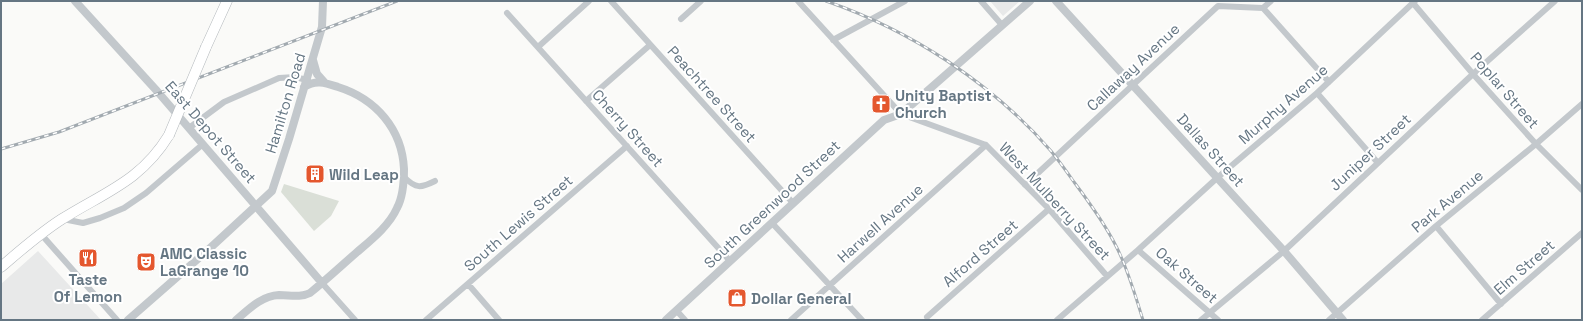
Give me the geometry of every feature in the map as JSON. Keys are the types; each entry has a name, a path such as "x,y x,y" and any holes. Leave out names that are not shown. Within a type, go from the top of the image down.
{"highway":[{"path":"1,267 40,233 120,186 151,160 169,135 227,1"}],"street":[{"name":"East Depot Street","path":"75,1 189,128 322,283"},
{"name":"Hamilton Road","path":"128,320 272,191 322,27 323,1"},
{"path":"538,47 589,1"},
{"name":"Peachtree Street","path":"612,1 793,203"},
{"path":"681,19 701,1"},
{"name":"West Mulberry Street","path":"798,1 901,114 986,145 1049,209 1107,276"},
{"path":"834,40 905,1"},
{"path":"981,1 1002,25"},
{"name":"South Greenwood Street","path":"666,320 884,120 901,114 1030,1"},
{"name":"Dallas Street","path":"1056,1 1284,251 1344,320"},
{"path":"1271,1 1263,8 1329,82"},
{"name":"Juniper Street","path":"1201,320 1284,251 1473,74 1555,1"},
{"name":"Poplar Street","path":"1414,2 1473,74 1536,144 1582,190"},
{"name":"Murphy Avenue","path":"1057,320 1138,250 1217,178 1317,93 1414,2"},
{"name":"Callaway Avenue","path":"1025,185 1218,4 1263,8"},
{"name":"Cherry Street","path":"507,13 730,261"},
{"path":"586,101 650,45"},
{"path":"313,57 313,63 317,74 326,83"},
{"path":"189,128 224,102 279,78 295,77 305,84 315,82 326,83 359,95 382,113 396,134 400,145 404,177 399,202 392,216 377,234 310,293 304,296 279,295 263,299 236,320"},
{"path":"1317,93 1378,163"},
{"name":"Park Avenue","path":"1329,320 1436,226 1582,104"},
{"path":"62,219 83,223 124,208 146,193 203,144"},
{"name":"Harwell Avenue","path":"791,320 986,145"},
{"name":"South Lewis Street","path":"426,320 627,146"},
{"path":"404,177 412,184 417,186 424,186 435,181"},
{"name":"Alford Street","path":"927,317 1049,209"},
{"path":"772,223 862,320"},
{"path":"1436,226 1501,304"},
{"path":"40,233 117,320"},
{"name":"Elm Street","path":"1482,320 1582,233"},
{"name":"Oak Street","path":"1138,250 1218,320"},
{"path":"322,283 355,320"},
{"path":"468,284 499,320"},
{"path":"676,310 685,320"}],"shaded area":[{"path":"990,1 1020,1 1003,16"},
{"path":"284,184 339,201 331,216 314,231 281,192"},
{"path":"38,251 101,320 1,320 1,284"}],"railway":[{"path":"1,149 59,132 397,1"},
{"path":"826,1 857,13 919,43 976,81 1028,126 1051,151 1091,205 1107,230 1124,264 1143,320"}],"place":[{"name":"Unity Baptist Church","path":"881,104"},
{"name":"Wild Leap","path":"315,174"},
{"name":"Taste Of Lemon","path":"88,258"},
{"name":"AMC Classic LaGrange 10","path":"146,262"},
{"name":"Dollar General","path":"737,298"}]}
